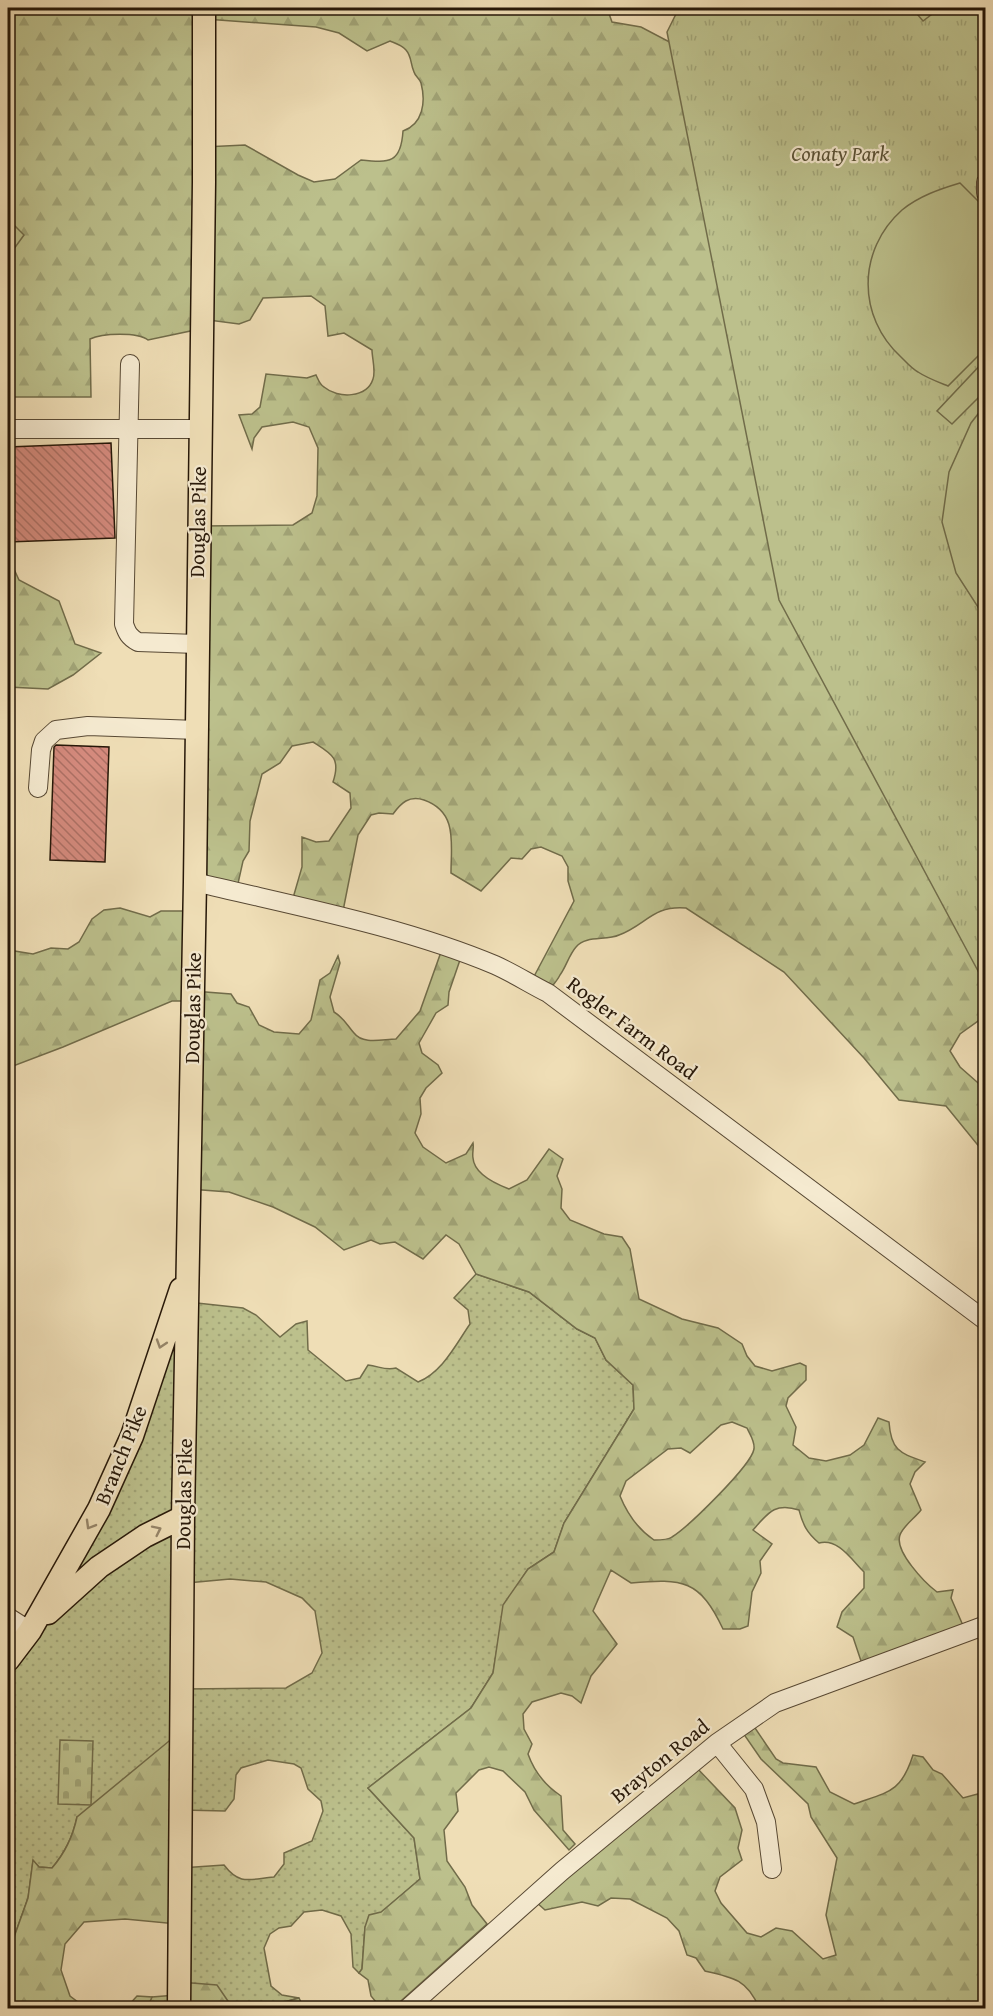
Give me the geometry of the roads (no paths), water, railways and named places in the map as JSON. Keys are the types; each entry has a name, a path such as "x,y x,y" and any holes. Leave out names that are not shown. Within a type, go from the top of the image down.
{"main road":[{"name":"Douglas Pike","path":"178,2008 183,1517 195,882 204,8"},
{"name":"Branch Pike","path":"8,1660 30,1631 99,1509 132,1436 188,1269"},
{"name":"Branch Pike","path":"30,1631 99,1567 145,1536 183,1517"}],"street":[{"path":"986,182 986,193"},
{"path":"130,364 124,624 127,633 138,642 197,644"},
{"path":"8,429 200,429"},
{"path":"38,788 41,750 45,741 56,730 88,726 196,730"},
{"name":"Rogler Farm Road","path":"195,882 371,925 438,945 496,966 548,993 986,1321"},
{"path":"8,1617 30,1631"},
{"name":"Brayton Road","path":"408,2008 561,1871 717,1743 775,1703 986,1625"},
{"path":"717,1743 754,1789 766,1822 772,1869"}],"park label":[{"name":"Conaty Park","path":"840,154"}]}
